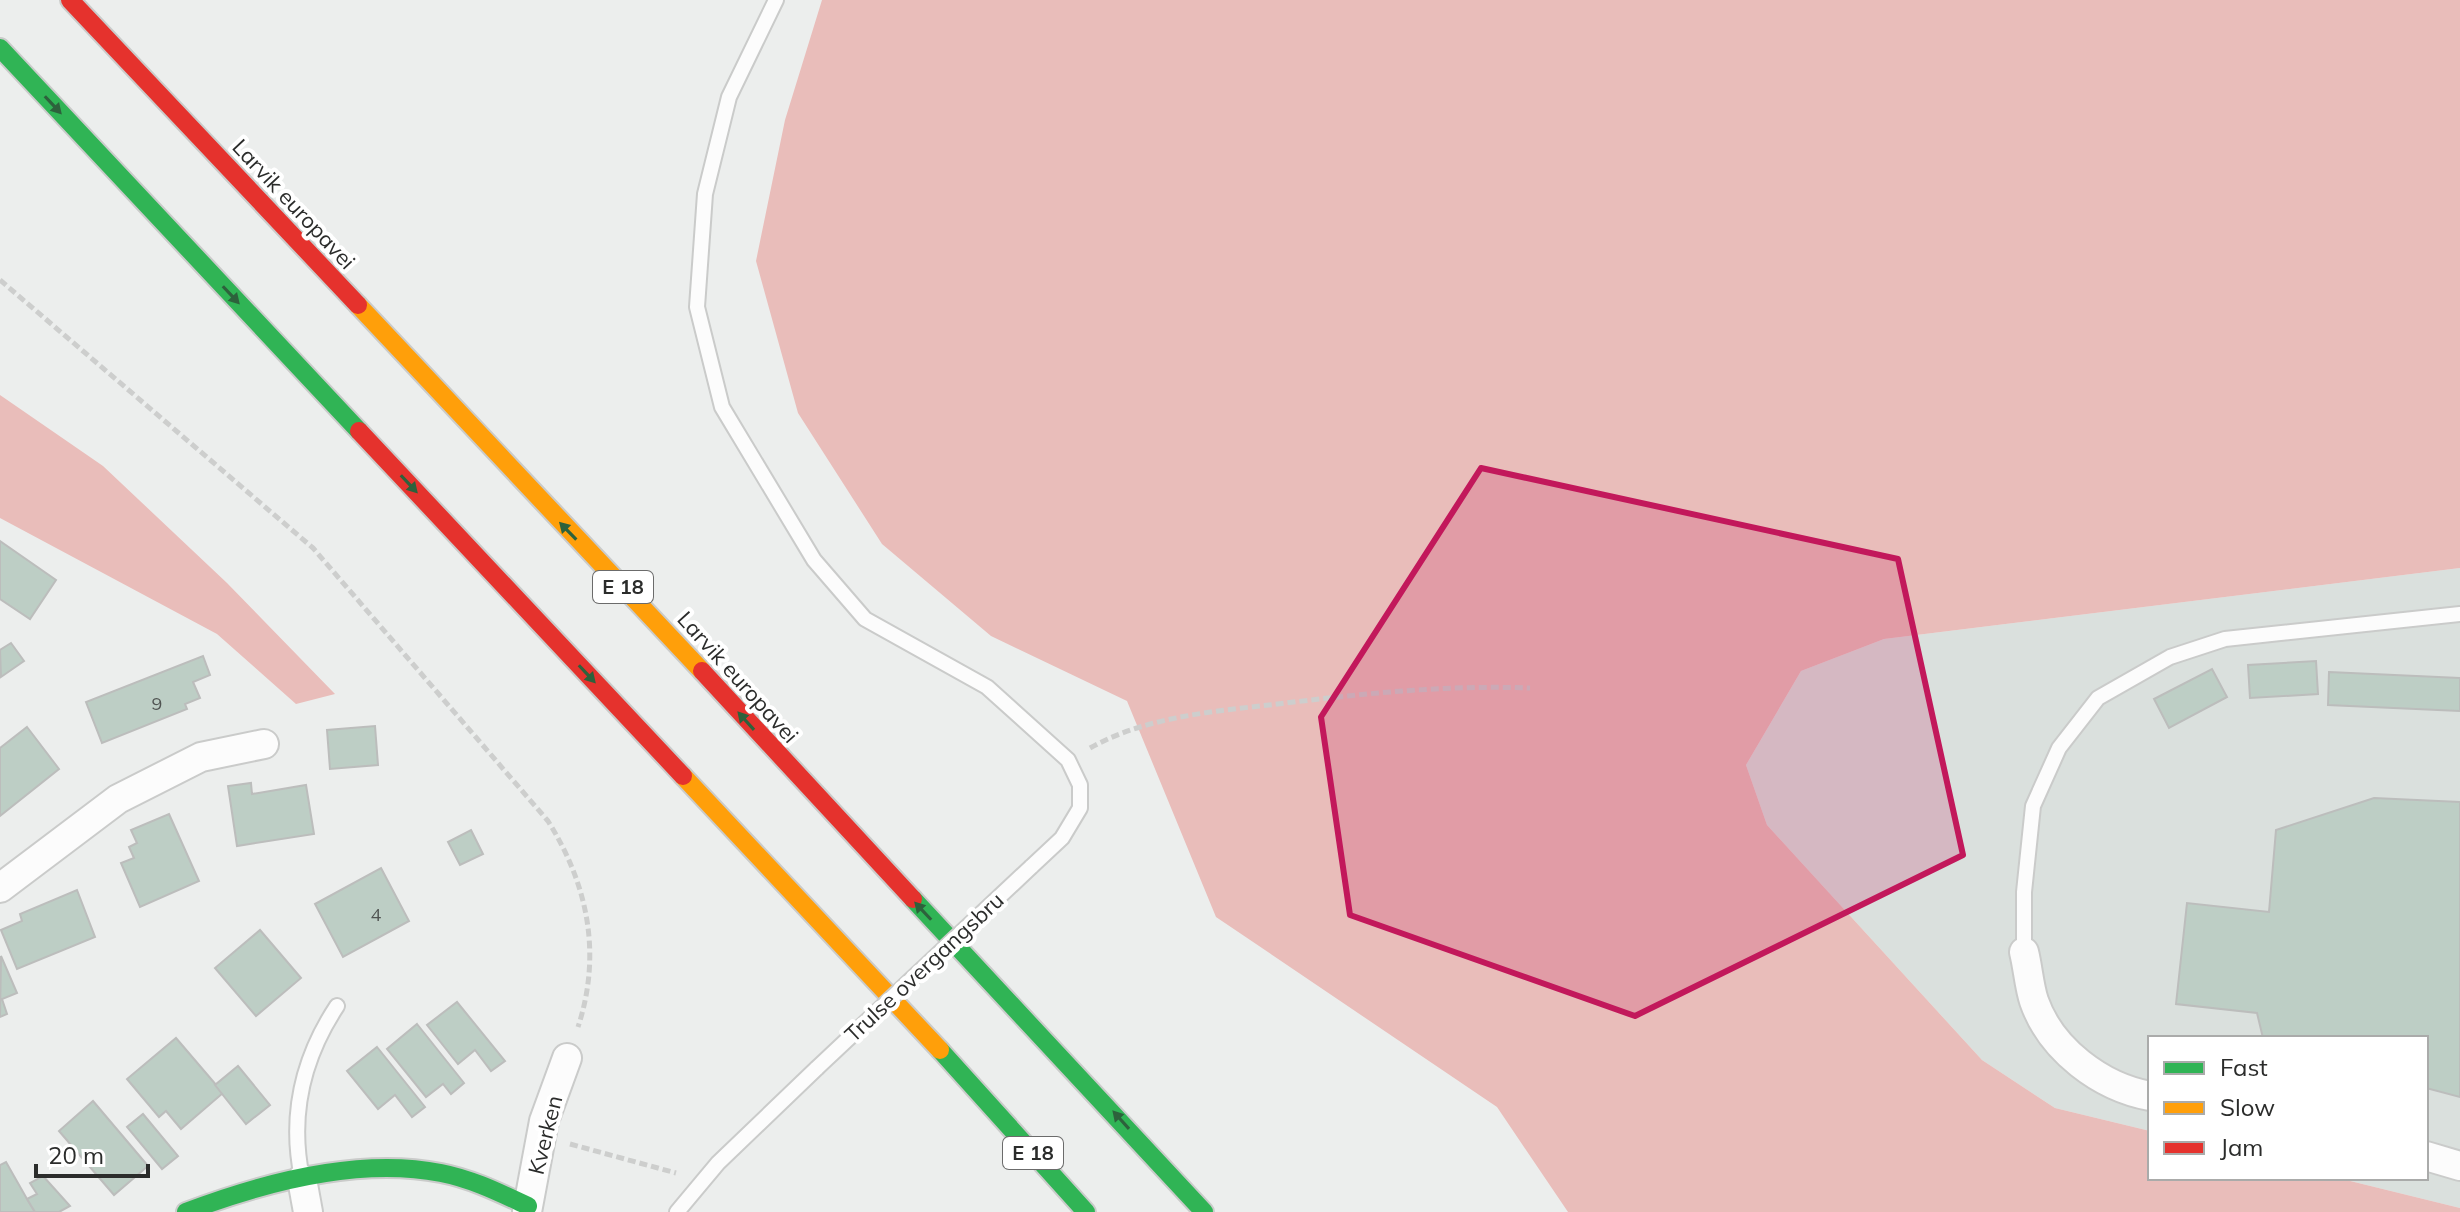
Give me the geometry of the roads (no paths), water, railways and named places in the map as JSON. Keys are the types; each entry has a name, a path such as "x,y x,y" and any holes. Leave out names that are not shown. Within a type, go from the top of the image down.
{"main road":[{"name":"Larvik europavei","path":"70,0 644,609 1204,1212"},
{"name":"E 18","path":"0,48 969,1082 1086,1212"},
{"path":"186,1212 302,1179 381,1168 430,1171 470,1181 528,1209"}],"street":[{"path":"0,888 118,799 201,757 264,744"},
{"path":"2024,952 2034,1002 2058,1042 2093,1075 2131,1092 2148,1096"},
{"name":"Kverken","path":"528,1209 541,1141 567,1058"},
{"path":"2428,1157 2460,1166"},
{"path":"302,1179 308,1212"}],"lane":[{"name":"Trulse overgangsbru","path":"677,1212 697,1185 817,1068 1062,838 1080,808 1080,785 1068,760 987,687 865,619 814,560 722,407 697,307 705,194 729,97 776,0"},
{"path":"2024,952 2024,892 2033,806 2059,748 2098,698 2170,657 2225,639 2460,614"},
{"path":"302,1179 296,1150 296,1110 305,1067 317,1036 337,1006"}]}
